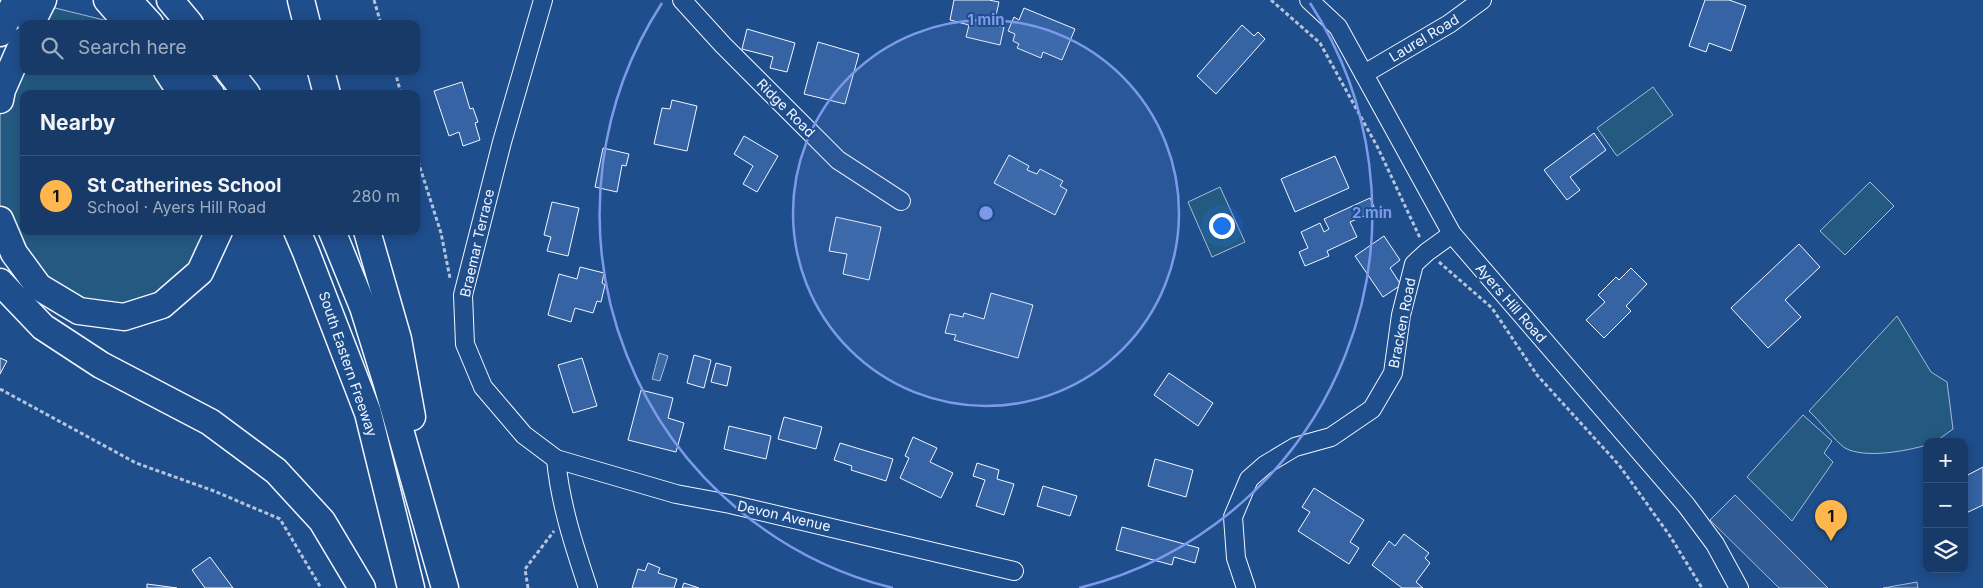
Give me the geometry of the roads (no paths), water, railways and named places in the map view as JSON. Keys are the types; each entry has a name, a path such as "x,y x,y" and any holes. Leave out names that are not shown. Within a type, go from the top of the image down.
{"highway":[{"path":"0,32 16,0"},
{"path":"33,20 43,0"},
{"path":"107,0 124,20"},
{"path":"128,0 146,20"},
{"path":"170,0 187,20"},
{"path":"301,0 306,20"},
{"path":"0,100 2,90 20,49"},
{"path":"170,75 180,90"},
{"path":"195,75 207,90"},
{"path":"232,75 244,90"},
{"path":"322,75 326,90"},
{"path":"0,220 14,253 39,287 79,311 124,317 162,305 200,272 217,235"},
{"name":"South Eastern Freeway","path":"298,235 368,413 412,588"},
{"name":"South Eastern Freeway","path":"334,235 363,307 445,588"},
{"path":"368,235 398,339 439,563"},
{"path":"0,282 43,327 101,365 210,422 276,471 322,521 362,588"}],"street":[{"name":"Braemar Terrace","path":"542,0 502,142 463,295 465,344 483,387 524,435 556,459"},
{"name":"Ridge Road","path":"682,0 723,45 838,160 901,201"},
{"name":"Ayers Hill Road","path":"1309,0 1338,27 1452,234 1686,505 1715,544 1740,588"},
{"name":"Laurel Road","path":"1364,74 1449,24 1482,0"},
{"name":"Bracken Road","path":"1246,588 1236,558 1233,517 1248,479 1265,465 1295,447 1331,437 1372,409 1393,373 1401,315 1414,264 1452,234"},
{"name":"Devon Avenue","path":"556,459 676,494 730,504 1014,570"},
{"path":"556,459 570,534 588,588"}],"place":[{"name":"St Catherines School","path":"1831,541"}]}
